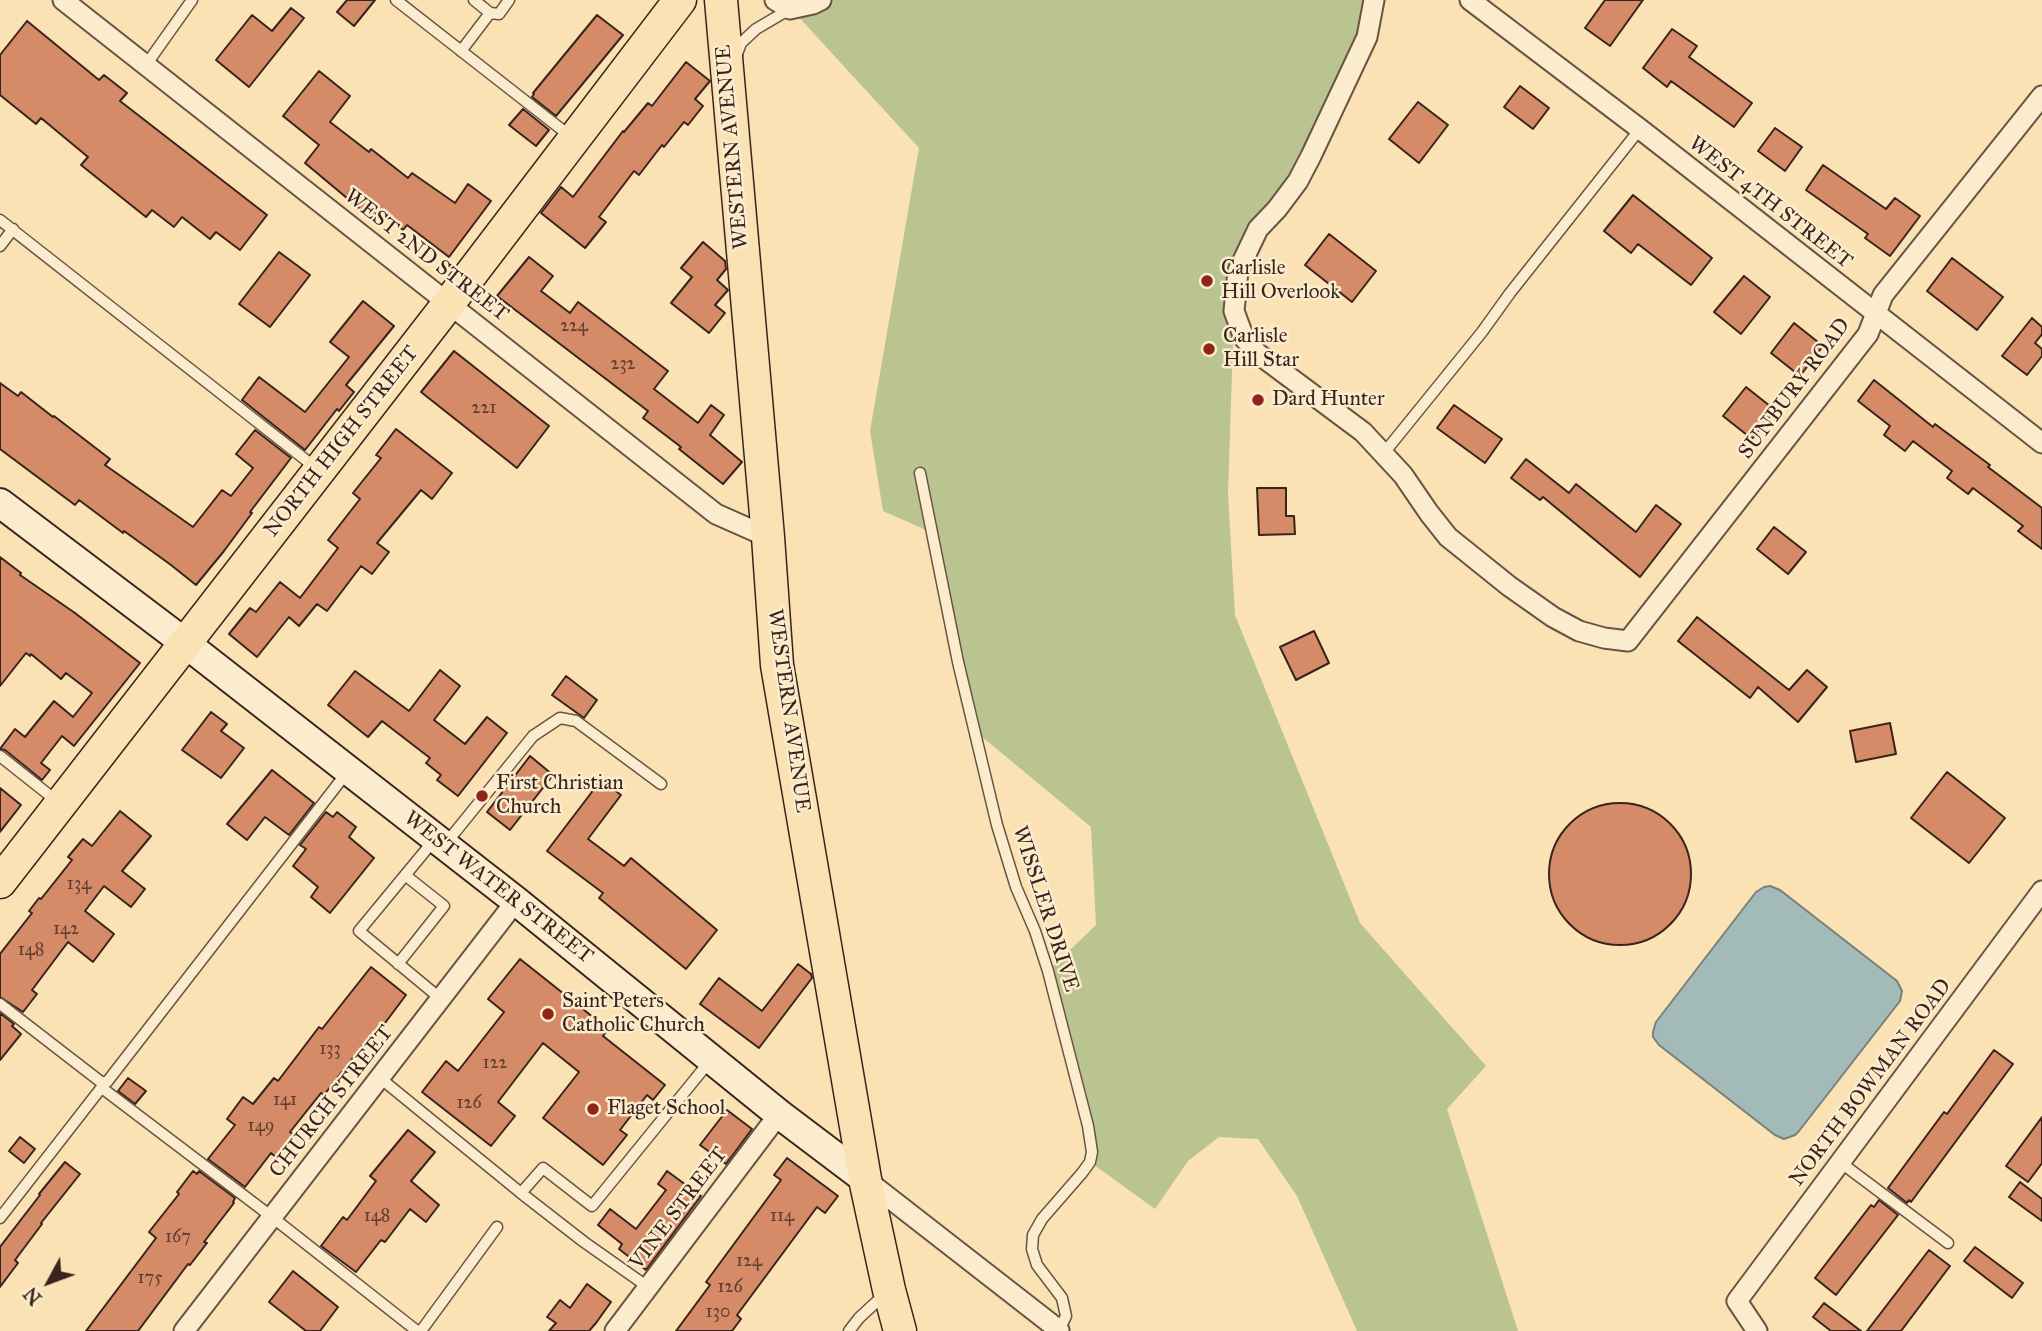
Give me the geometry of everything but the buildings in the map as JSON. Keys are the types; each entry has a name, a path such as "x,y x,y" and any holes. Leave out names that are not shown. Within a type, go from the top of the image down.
{"main road":[{"name":"NORTH HIGH STREET","path":"0,882 320,471 680,0"},
{"name":"WESTERN AVENUE","path":"721,0 777,665 866,1179 900,1331"}],"street":[{"name":"WEST 2ND STREET","path":"63,0 716,514 768,537"},
{"path":"783,4 813,4 821,0"},
{"path":"1374,0 1363,48 1303,173 1277,209 1258,229 1247,249 1238,271 1234,311 1244,338 1257,353 1363,432 1384,453"},
{"name":"WEST 4TH STREET","path":"1470,0 1640,129 2042,443"},
{"name":"SUNBURY ROAD","path":"1384,453 1448,537 1509,586 1553,617 1579,631 1628,641 1868,334 1883,295 2042,96"},
{"name":"WEST WATER STREET","path":"0,503 185,643 516,901 779,1114 1059,1331"},
{"name":"NORTH BOWMAN ROAD","path":"1757,1331 1737,1301 2042,891"},
{"name":"CHURCH STREET","path":"184,1331 516,901"},
{"name":"VINE STREET","path":"615,1331 779,1114"}],"lane":[{"path":"146,65 192,0"},
{"path":"396,0 574,139"},
{"path":"474,0 490,13 499,14 509,0"},
{"path":"727,80 741,44 783,4"},
{"path":"461,51 490,13"},
{"path":"1384,453 1640,129"},
{"path":"0,220 320,471"},
{"path":"0,246 13,229"},
{"name":"WISSLER DRIVE","path":"920,472 958,662 997,825 1016,887 1048,971 1088,1126 1092,1152 1090,1162 1042,1219 1033,1236 1032,1249 1037,1265 1062,1298 1066,1316 1059,1331"},
{"path":"441,999 359,931 405,875 440,842 533,736 560,718 576,721 661,784"},
{"path":"0,756 61,804"},
{"path":"0,1218 348,771"},
{"path":"398,964 444,906 405,875"},
{"path":"0,1004 419,1331 497,1227"},
{"path":"521,1193 543,1168 592,1206 711,1059"},
{"path":"380,1078 521,1193 648,1287"},
{"path":"1840,1162 1948,1243"},
{"path":"849,1331 889,1290"}],"green space":[{"path":"783,0 1374,0 1311,156 1258,229 1234,311 1228,493 1235,615 1360,923 1486,1066 1447,1109 1518,1331 1357,1331 1297,1196 1258,1139 1219,1137 1188,1161 1155,1209 1090,1162 1092,1152 1048,971 1096,925 1091,827 975,731 933,533 883,511 870,431 919,148"}],"water":[{"path":"1770,886 1780,890 1897,981 1902,991 1900,1001 1799,1131 1784,1139 1775,1135 1659,1045 1653,1037 1656,1022 1756,892"}],"place":[{"name":"Carlisle Hill Overlook","path":"1207,281"},
{"name":"Carlisle Hill Star","path":"1209,349"},
{"name":"Dard Hunter","path":"1258,400"},
{"name":"First Christian Church","path":"482,796"},
{"name":"Saint Peters Catholic Church","path":"548,1014"},
{"name":"Flaget School","path":"593,1109"}]}
